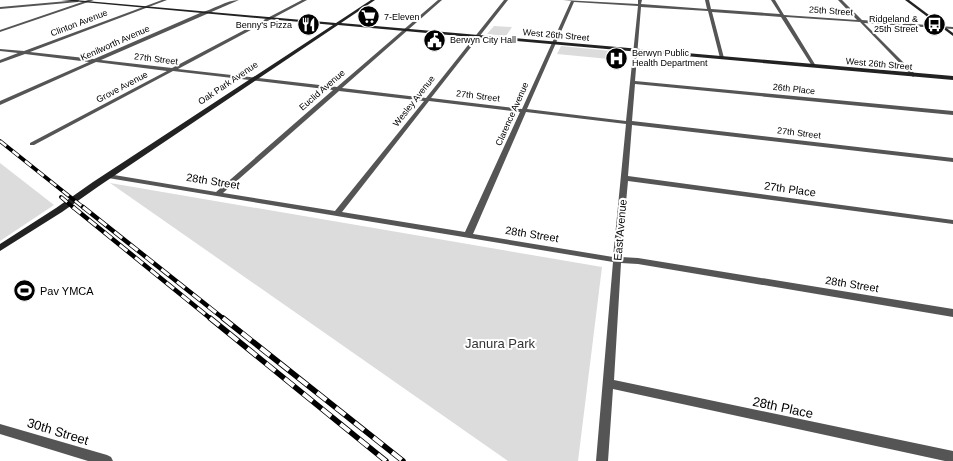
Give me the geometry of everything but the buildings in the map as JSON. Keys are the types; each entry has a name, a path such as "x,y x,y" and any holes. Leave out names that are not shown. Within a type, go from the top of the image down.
{"main road":[{"name":"West 26th Street","path":"63,0 953,78"},
{"name":"Oak Park Avenue","path":"0,248 373,0"},
{"path":"907,0 953,34"}],"street":[{"path":"0,31 92,0"},
{"name":"Clinton Avenue","path":"0,62 165,0"},
{"name":"Kenilworth Avenue","path":"0,103 206,12 237,0"},
{"name":"Grove Avenue","path":"32,144 305,0"},
{"name":"Euclid Avenue","path":"217,194 440,0"},
{"name":"Wesley Avenue","path":"337,214 506,0"},
{"name":"25th Street","path":"565,0 953,28"},
{"name":"Clarence Avenue","path":"468,235 572,0"},
{"name":"East Avenue","path":"602,461 617,260 640,0"},
{"path":"706,0 722,58"},
{"path":"773,0 814,66"},
{"path":"840,0 914,75"},
{"path":"0,8 78,1"},
{"path":"0,26 17,25"},
{"name":"27th Street","path":"0,50 953,160"},
{"name":"26th Place","path":"633,82 953,113"},
{"name":"28th Street","path":"108,176 617,260 638,261 953,313"},
{"name":"27th Place","path":"624,178 953,222"},
{"name":"28th Place","path":"608,383 953,457"},
{"name":"30th Street","path":"0,429 107,461"}],"green space":[{"path":"494,26 512,27 506,36 487,34"},
{"path":"561,46 611,51 609,59 557,54"},
{"path":"0,163 54,205 0,241"},
{"name":"Janura Park","path":"110,183 602,267 578,461 508,461"}],"railway":[{"path":"0,141 84,208"},
{"path":"61,197 74,208"},
{"path":"73,207 211,319"},
{"path":"83,207 224,319"},
{"path":"210,318 386,461"},
{"path":"223,318 403,461"}],"place":[{"name":"7-Eleven","path":"368,17"},
{"name":"Ridgeland & 25th Street","path":"934,24"},
{"name":"Benny's Pizza","path":"308,25"},
{"name":"Berwyn City Hall","path":"434,40"},
{"name":"Berwyn Public Health Department","path":"617,58"},
{"name":"Pav YMCA","path":"25,291"}]}
